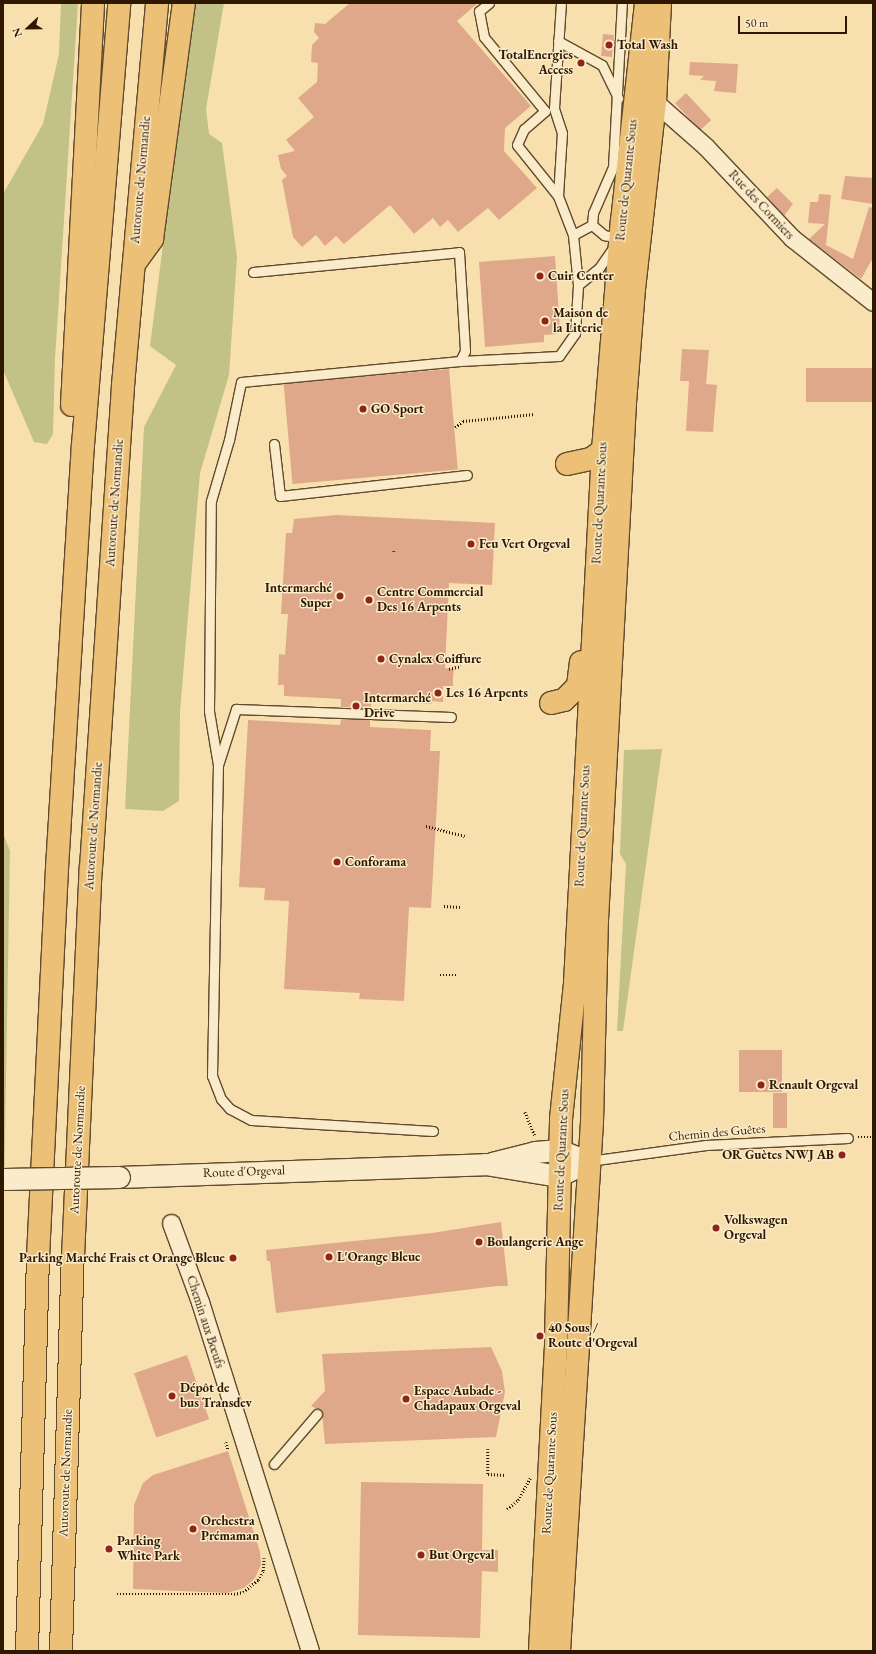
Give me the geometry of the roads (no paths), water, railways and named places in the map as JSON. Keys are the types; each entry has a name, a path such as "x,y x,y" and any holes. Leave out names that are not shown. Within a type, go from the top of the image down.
{"main road":[{"path":"83,446 72,403 93,3"},
{"path":"27,1651 40,1233 57,868 83,446 119,3"},
{"name":"Autoroute de Normandie","path":"61,1651 73,1257 91,868 133,265 157,3"},
{"path":"133,265 152,239 184,3"},
{"path":"633,121 636,3"},
{"name":"Route de Quarante Sous","path":"559,1651 589,1161 597,920 624,419 633,121 646,3"},
{"name":"Route de Quarante Sous","path":"540,1651 556,1342 559,1150 575,976 602,450 630,239 651,141 655,102 660,3"},
{"path":"655,102 669,3"},
{"path":"567,464 591,460 602,450"},
{"path":"551,703 570,696 578,686 582,656 592,653"}],"street":[{"name":"Rue des Cormiers","path":"655,102 706,146 792,238 873,302"},
{"path":"651,141 661,130 681,124"},
{"path":"559,1150 589,1161"},
{"name":"Route d'Orgeval","path":"485,1164 535,1152 559,1150"},
{"path":"558,1176 589,1161"},
{"name":"Route d'Orgeval","path":"3,1179 119,1177 485,1164 558,1176"},
{"name":"Chemin aux Bœufs","path":"171,1223 200,1302 310,1651"}],"lane":[{"path":"489,3 479,11 484,38 550,109 562,133 558,196"},
{"path":"433,1131 251,1120 230,1109 220,1099 212,1076 218,765 209,711 211,501 229,440 241,382 460,362 559,356 575,332 578,285 573,234 558,196 517,145 524,129 550,109 561,3"},
{"path":"592,225 593,213 613,167 619,100 622,3"},
{"path":"558,41 602,65 619,100"},
{"path":"573,234 592,225"},
{"path":"592,225 604,235 630,239"},
{"path":"578,285 630,239"},
{"path":"254,272 459,252 465,351 460,362"},
{"path":"274,444 280,496 467,475"},
{"path":"218,765 236,709 451,718"},
{"name":"Chemin des Guêtes","path":"589,1161 706,1145 848,1138"},
{"path":"274,1464 317,1414"}],"place":[{"name":"Total Wash","path":"609,45"},
{"name":"TotalEnergies Access","path":"581,63"},
{"name":"Cuir Center","path":"540,276"},
{"name":"Maison de la Literie","path":"545,321"},
{"name":"GO Sport","path":"363,409"},
{"name":"Feu Vert Orgeval","path":"471,544"},
{"name":"Intermarché Super","path":"340,596"},
{"name":"Centre Commercial Des 16 Arpents","path":"369,600"},
{"name":"Cynalex Coiffure","path":"381,659"},
{"name":"Les 16 Arpents","path":"438,693"},
{"name":"Intermarché Drive","path":"356,706"},
{"name":"Conforama","path":"337,862"},
{"name":"Renault Orgeval","path":"761,1085"},
{"name":"OR Guètes NWJ AB","path":"842,1155"},
{"name":"Volkswagen Orgeval","path":"716,1228"},
{"name":"Boulangerie Ange","path":"479,1242"},
{"name":"L'Orange Bleue","path":"329,1257"},
{"name":"Parking Marché Frais et Orange Bleue","path":"233,1258"},
{"name":"40 Sous / Route d'Orgeval","path":"540,1336"},
{"name":"Dépôt de bus Transdev","path":"172,1396"},
{"name":"Espace Aubade - Chadapaux Orgeval","path":"406,1399"},
{"name":"Orchestra Prémaman","path":"193,1529"},
{"name":"Parking White Park","path":"109,1549"},
{"name":"But Orgeval","path":"421,1555"}]}
